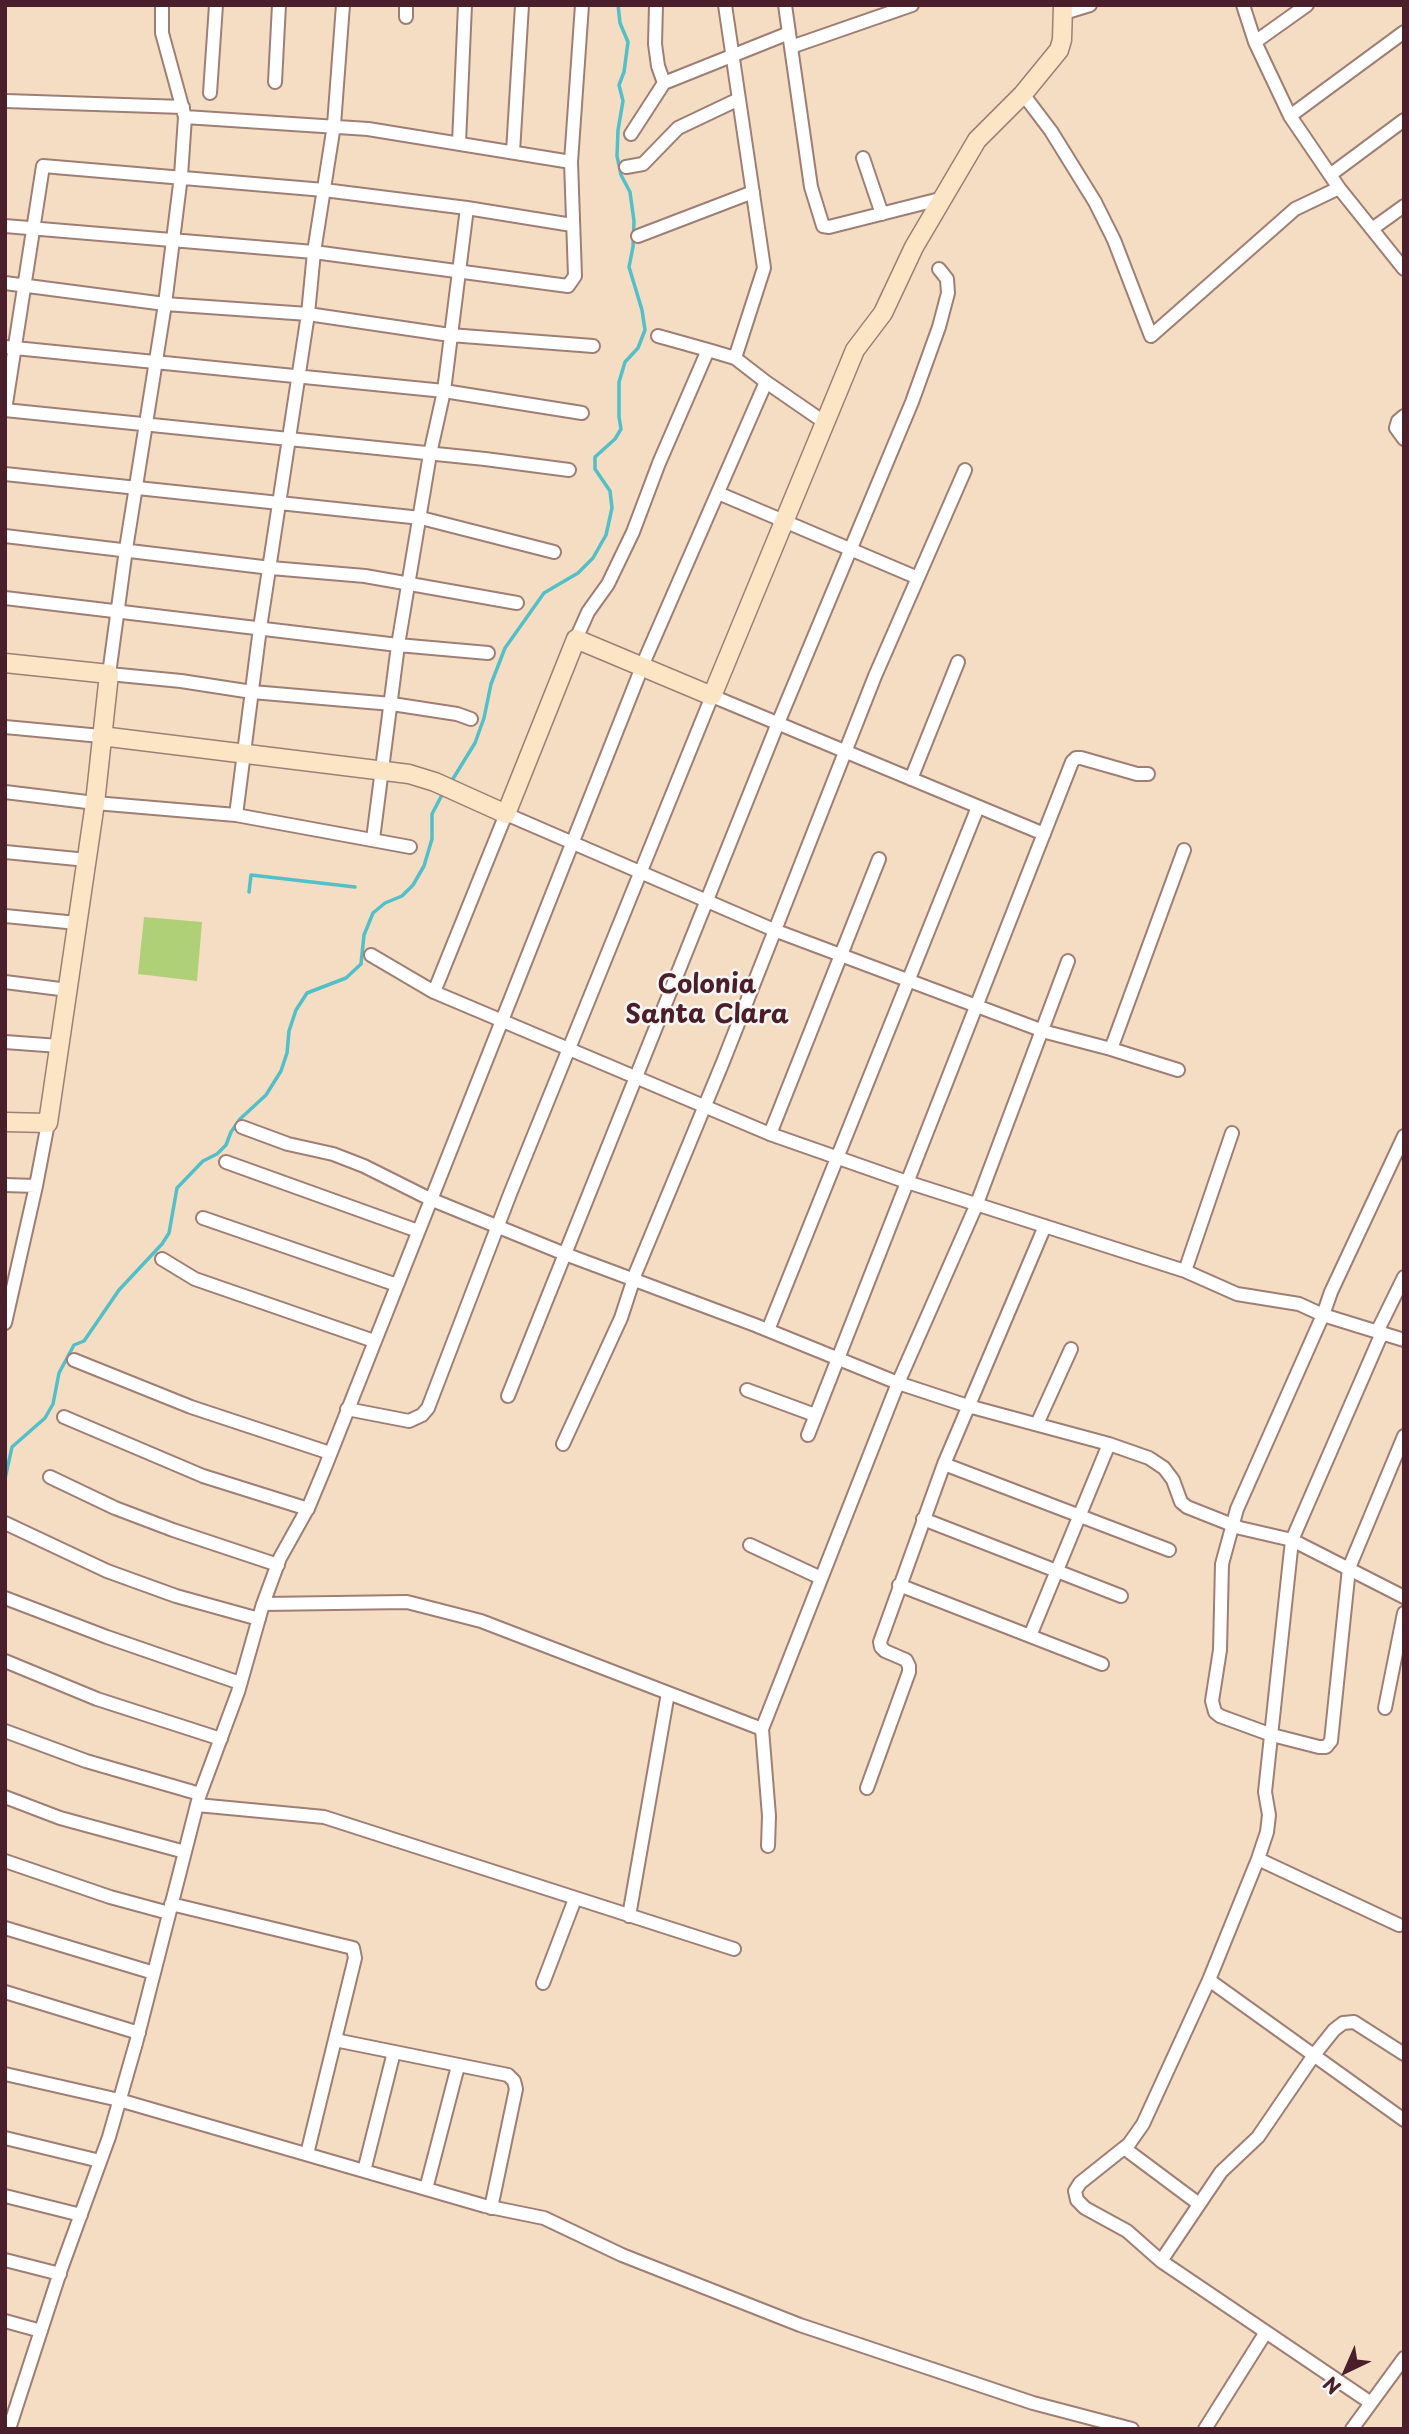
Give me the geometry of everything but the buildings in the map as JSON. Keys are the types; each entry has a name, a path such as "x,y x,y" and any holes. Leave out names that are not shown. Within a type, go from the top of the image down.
{"street":[{"path":"5,1323 48,1123 95,803 101,736 126,549 148,425 181,176 184,112 162,33 162,5"},
{"path":"210,93 216,5"},
{"path":"275,82 279,5"},
{"path":"236,816 260,628 271,568 334,125 343,5"},
{"path":"459,143 465,5"},
{"path":"513,152 522,5"},
{"path":"5,226 314,252 568,286 575,276 571,162 582,5"},
{"path":"656,5 655,44 664,83"},
{"path":"725,5 764,268 735,358"},
{"path":"785,5 811,187 823,226 829,227 944,198"},
{"path":"792,47 912,5"},
{"path":"347,1409 409,1421 422,1415 428,1408 497,1227 640,872 855,351 883,313 914,247 977,140 1023,94 1059,50 1063,9 1090,5"},
{"path":"1243,5 1255,42 1290,116 1339,188 1404,269"},
{"path":"1255,42 1307,5"},
{"path":"1290,116 1404,32"},
{"path":"631,134 664,83 789,33"},
{"path":"1023,94 1051,131 1094,202 1114,240 1151,336 1295,209 1339,188"},
{"path":"626,167 643,164 678,128 739,99"},
{"path":"6,101 334,125 571,162"},
{"path":"1330,175 1404,120"},
{"path":"863,158 882,214"},
{"path":"569,470 5,410 11,347 25,284 43,166 324,190 467,208 572,225"},
{"path":"638,236 753,192"},
{"path":"1372,229 1404,206"},
{"path":"373,839 398,645 430,454 444,391 467,208"},
{"path":"508,1396 778,723 912,402 939,327 948,293 947,279 939,269"},
{"path":"5,283 165,304 308,314 450,335 593,346"},
{"path":"658,336 735,358 824,422"},
{"path":"11,347 444,391 582,413"},
{"path":"433,992 576,639 588,612 608,584 633,532 659,463 708,350"},
{"path":"9,2429 120,2100 198,1800 240,1683 263,1604 278,1565 307,1508 330,1453 643,667 766,382"},
{"path":"1404,416 1395,428 1404,439"},
{"path":"563,1444 621,1318 634,1278 875,676 965,470"},
{"path":"5,474 421,518 554,552"},
{"path":"718,493 918,578"},
{"path":"5,536 409,582 517,603"},
{"path":"5,598 398,645 488,653"},
{"path":"576,639 1044,834"},
{"path":"911,779 958,662"},
{"path":"5,663 181,681 252,692 392,704 457,714 471,719"},
{"path":"5,727 101,736 409,774 447,787 707,902 841,956 1043,1031 1178,1070"},
{"path":"808,1435 1072,762 1076,758 1137,774 1148,774"},
{"path":"5,792 236,816 411,847"},
{"path":"768,1330 978,807"},
{"path":"1111,1049 1184,850"},
{"path":"5,852 87,860"},
{"path":"771,1134 878,859"},
{"path":"5,916 77,923"},
{"path":"371,955 433,992 771,1134 907,1182 1185,1271 1237,1294 1299,1304 1323,1315 1404,1340"},
{"path":"768,1846 769,1816 762,1729 898,1383 977,1204 1068,961"},
{"path":"5,982 68,990"},
{"path":"5,1042 59,1046"},
{"path":"5,1122 48,1123"},
{"path":"242,1127 288,1144 334,1154 497,1227 768,1330 898,1383 1149,1458 1164,1468 1186,1507 1251,1531 1292,1541 1404,1597"},
{"path":"1185,1271 1232,1133"},
{"path":"1404,1136 1331,1292 1304,1363 1237,1509 1222,1564 1220,1650 1212,1701 1215,1712 1220,1716 1272,1735 1319,1747 1326,1746 1331,1741 1349,1568 1404,1436"},
{"path":"226,1161 418,1230"},
{"path":"5,1185 36,1186"},
{"path":"203,1219 397,1285"},
{"path":"867,1788 909,1672 906,1660 885,1651 880,1642 944,1464 1045,1226"},
{"path":"162,1259 195,1279 374,1340"},
{"path":"1371,2403 1161,2261 1127,2231 1085,2208 1077,2200 1075,2191 1080,2183 1124,2148 1143,2124 1209,1980 1258,1859 1267,1832 1269,1815 1265,1792 1292,1541 1404,1277"},
{"path":"1037,1424 1071,1349"},
{"path":"75,1360 191,1407 330,1453"},
{"path":"747,1390 815,1415"},
{"path":"64,1417 203,1476 307,1508"},
{"path":"1030,1636 1109,1444"},
{"path":"944,1464 1169,1550"},
{"path":"50,1478 115,1508 278,1565"},
{"path":"923,1519 1121,1597"},
{"path":"5,1523 107,1571 176,1596 259,1619"},
{"path":"750,1545 821,1578"},
{"path":"899,1585 1102,1664"},
{"path":"5,1598 240,1683"},
{"path":"263,1604 407,1602 481,1621 762,1729"},
{"path":"1385,1708 1404,1613"},
{"path":"5,1661 97,1699 221,1739"},
{"path":"629,1916 668,1693"},
{"path":"5,1731 198,1800 324,1817 734,1949"},
{"path":"5,1797 60,1818 185,1852"},
{"path":"1258,1859 1399,1925"},
{"path":"5,1861 110,1897 353,1948 355,1958 307,2154"},
{"path":"543,1983 575,1899"},
{"path":"5,1928 154,1973"},
{"path":"1209,1980 1404,2120"},
{"path":"5,1992 139,2033"},
{"path":"1161,2261 1221,2172 1258,2137 1334,2030 1343,2023 1353,2021 1404,2053"},
{"path":"335,2040 508,2075 514,2081 516,2089 491,2208"},
{"path":"364,2171 394,2052"},
{"path":"426,2189 458,2066"},
{"path":"5,2074 120,2100 491,2208 544,2218 622,2255 800,2325 1034,2403 1132,2429"},
{"path":"5,2138 100,2161"},
{"path":"1124,2148 1199,2204"},
{"path":"5,2196 80,2215"},
{"path":"5,2260 60,2274"},
{"path":"5,2321 41,2332"},
{"path":"1205,2429 1266,2332"},
{"path":"1352,2429 1404,2358"}],"green space":[{"path":"144,917 202,922 197,981 138,974"}],"waterway":[{"path":"451,782 475,743 484,718 491,684 505,648 544,593 578,573 593,558 606,535 612,508 610,491 595,469 595,457 615,439 621,429 619,382 625,362 638,348 645,330 629,267 634,221 630,192 621,175 617,156 623,101 619,85 624,72 628,42 620,23 618,5"},
{"path":"5,1479 12,1447 45,1418 53,1404 59,1373 74,1345 84,1341 119,1290 169,1233 177,1188 203,1161 217,1154 226,1145 240,1119 266,1095 281,1071 287,1053 289,1031 296,1010 307,993 346,978 361,964 364,935 373,913 385,903 402,896 413,885 424,866 432,839 432,814 444,791"},
{"path":"249,892 251,875 355,887"}],"district":[{"name":"Colonia Santa Clara","path":"707,1001"}]}
